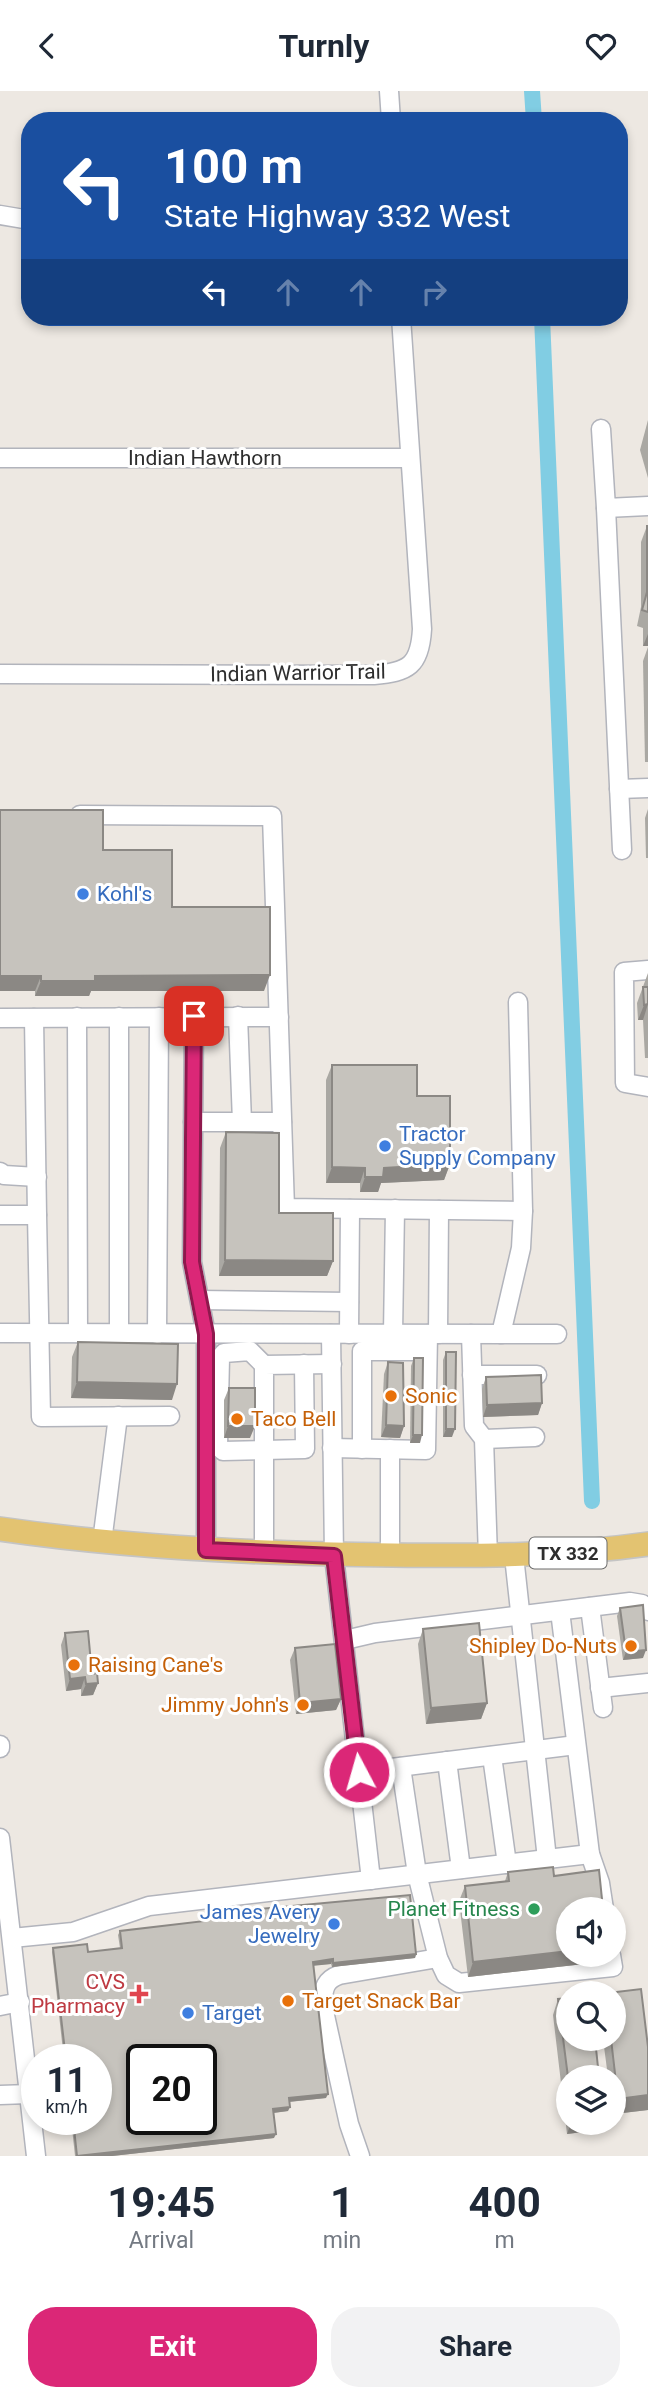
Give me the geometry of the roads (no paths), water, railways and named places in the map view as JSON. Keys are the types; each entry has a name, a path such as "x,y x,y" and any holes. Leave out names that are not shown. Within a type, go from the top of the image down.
{"main road":[{"name":"TX 332","path":"0,1529 102,1542 334,1556 488,1557 588,1552 648,1544"}],"street":[{"path":"389,91 390,112"},
{"path":"0,215 21,218"},
{"name":"Indian Warrior Trail","path":"0,674 374,675 407,668 417,658 422,629 402,326"},
{"path":"601,429 622,850"},
{"name":"Indian Hawthorn","path":"0,458 410,458"},
{"path":"606,508 648,506"},
{"path":"619,789 648,788"},
{"path":"68,815 272,816 285,1208 523,1211"},
{"path":"648,970 624,972 625,1083 648,1087"},
{"path":"501,1334 521,1248 523,1211 518,1002"},
{"path":"194,1016 192,1262 206,1334 206,1550"},
{"path":"238,1016 242,1122"},
{"path":"77,1017 78,1333"},
{"path":"119,1017 119,1333"},
{"path":"157,1333 159,1017"},
{"path":"0,1018 279,1017"},
{"path":"34,1018 41,1417 170,1416"},
{"path":"193,1122 282,1122"},
{"path":"0,1172 4,1175 37,1177"},
{"path":"350,1209 349,1302 332,1364 334,1556 371,1880"},
{"path":"393,1334 396,1209"},
{"path":"332,1448 426,1450 439,1210"},
{"path":"0,1215 37,1215"},
{"path":"200,1300 349,1302"},
{"path":"0,1333 393,1334 431,1340"},
{"path":"471,1334 474,1426 484,1439 488,1557"},
{"path":"362,1449 362,1351 471,1334 557,1334"},
{"path":"264,1553 264,1450 264,1365 250,1351 224,1353 220,1358 218,1446 223,1451 264,1450 305,1450 304,1364"},
{"path":"264,1365 332,1364"},
{"path":"472,1375 537,1375"},
{"path":"102,1542 118,1416"},
{"path":"484,1439 535,1437"},
{"path":"390,1449 390,1555"},
{"path":"514,1556 547,1859"},
{"path":"345,1640 375,1633 630,1602 642,1604 648,1611"},
{"path":"590,1607 603,1708"},
{"path":"560,1611 590,1854 602,1897"},
{"path":"600,1688 648,1683"},
{"path":"359,1772 576,1745"},
{"path":"492,1756 507,1864"},
{"path":"447,1761 461,1869"},
{"path":"401,1767 417,1874 438,1958 446,1975 459,1983 613,1967"},
{"path":"0,1838 3,1891 12,1938 24,2044"},
{"path":"12,1938 74,1932 149,1906 590,1854"},
{"path":"360,2156 349,2124 325,2016 324,1988 329,1979 339,1975 438,1958"},
{"path":"0,2006 20,2002"},
{"path":"0,2095 21,2094"},
{"path":"34,2135 36,2156"}],"waterway":[{"path":"532,91 533,112"},
{"path":"542,326 592,1501"}],"place":[{"name":"Kohl's","path":"83,894"},
{"name":"Tractor Supply Company","path":"385,1146"},
{"name":"Sonic","path":"391,1396"},
{"name":"Taco Bell","path":"237,1419"},
{"name":"Shipley Do-Nuts","path":"631,1646"},
{"name":"Raising Cane's","path":"74,1665"},
{"name":"Jimmy John's","path":"303,1705"},
{"name":"Planet Fitness","path":"534,1909"},
{"name":"James Avery Jewelry","path":"334,1924"},
{"name":"CVS Pharmacy","path":"139,1994"},
{"name":"Target Snack Bar","path":"288,2001"},
{"name":"Target","path":"188,2013"}]}
